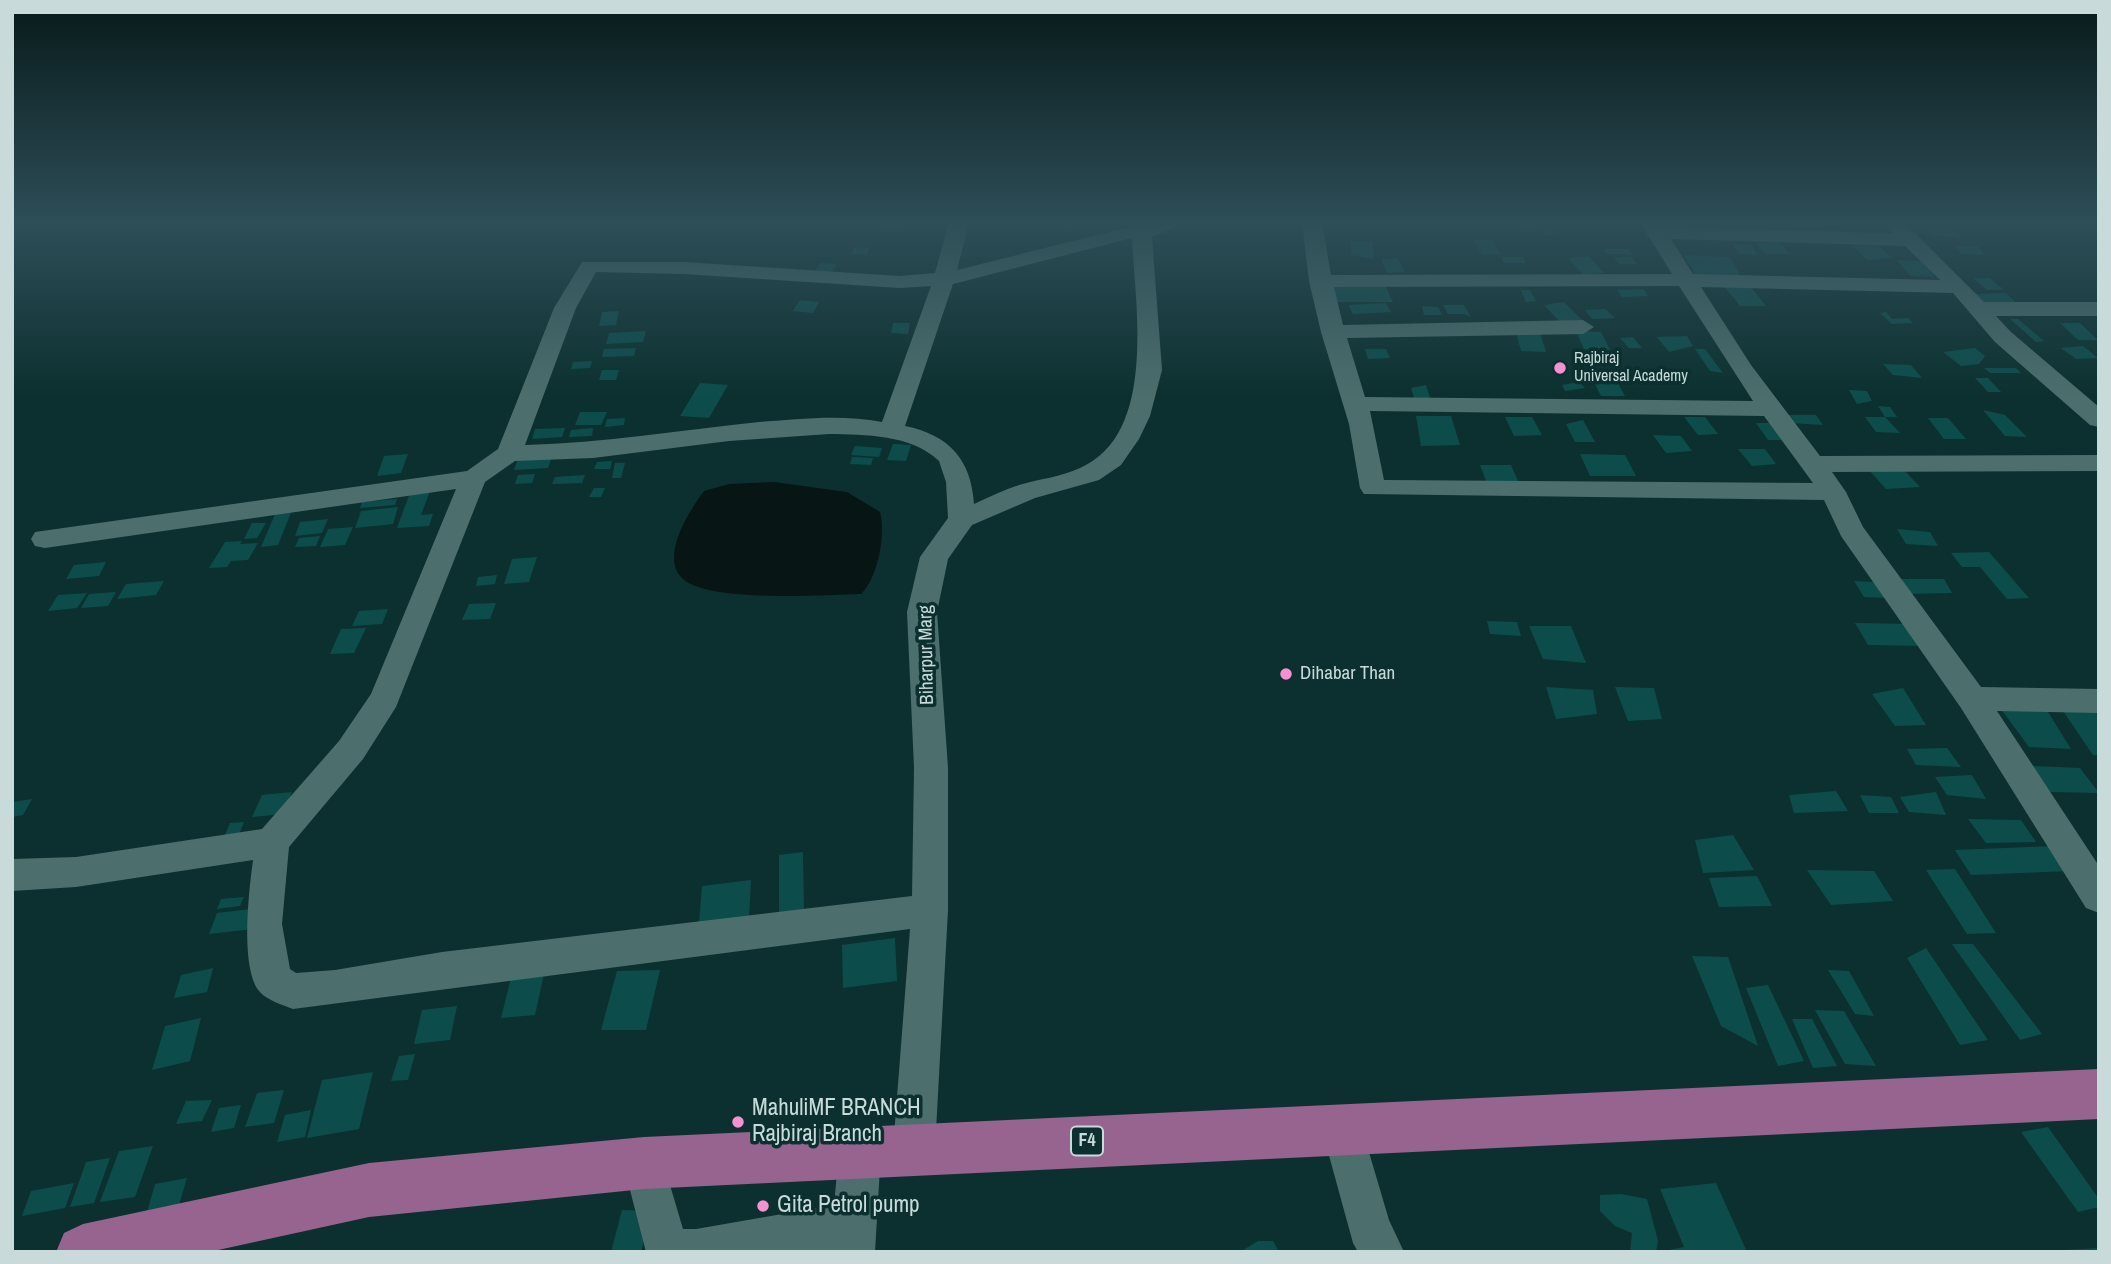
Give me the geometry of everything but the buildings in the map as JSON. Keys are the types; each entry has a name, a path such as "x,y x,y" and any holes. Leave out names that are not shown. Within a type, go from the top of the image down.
{"main road":[{"name":"F4","path":"83,1252 369,1190 644,1163 2099,1094"}],"street":[{"path":"45,539 474,478 509,453 565,308 581,281"},
{"path":"884,281 915,281"},
{"path":"891,430 943,281"},
{"path":"509,453 602,450 766,428 839,427 891,430 920,437 944,451 959,477 962,519 1026,492 1090,474 1112,459 1138,416 1150,370 1145,281"},
{"path":"1325,281 1320,281 1332,332 1356,404 1373,488 1833,492"},
{"path":"1686,281 1772,409 1833,492 1851,530 1972,699 2099,897"},
{"path":"1724,281 1959,287"},
{"path":"1952,281 2003,337 2099,420"},
{"path":"1979,309 2099,309"},
{"path":"1332,332 1583,327"},
{"path":"1356,404 1772,409"},
{"path":"1813,464 2099,463"},
{"path":"474,478 385,698 351,750 272,842 264,924 273,980 293,991 335,988 442,970 930,910"},
{"name":"Biharpur Marg","path":"914,1149 930,910 931,768 922,612 934,557 962,519"},
{"path":"1972,699 2099,701"},
{"path":"12,875 76,872 272,842"},
{"path":"1343,1130 1369,1227 1382,1252"},
{"path":"644,1163 665,1244 677,1251 696,1251 854,1238 860,1151"}],"shaded area":[{"path":"774,482 847,492 880,512 882,532 879,555 872,578 861,594 740,594 695,586 682,578 676,569 676,546 685,521 704,491 729,484"}],"place":[{"name":"Rajbiraj Universal Academy","path":"1560,368"},
{"name":"Dihabar Than","path":"1286,674"},
{"name":"MahuliMF BRANCH Rajbiraj Branch","path":"738,1122"},
{"name":"Gita Petrol pump","path":"763,1206"}]}
